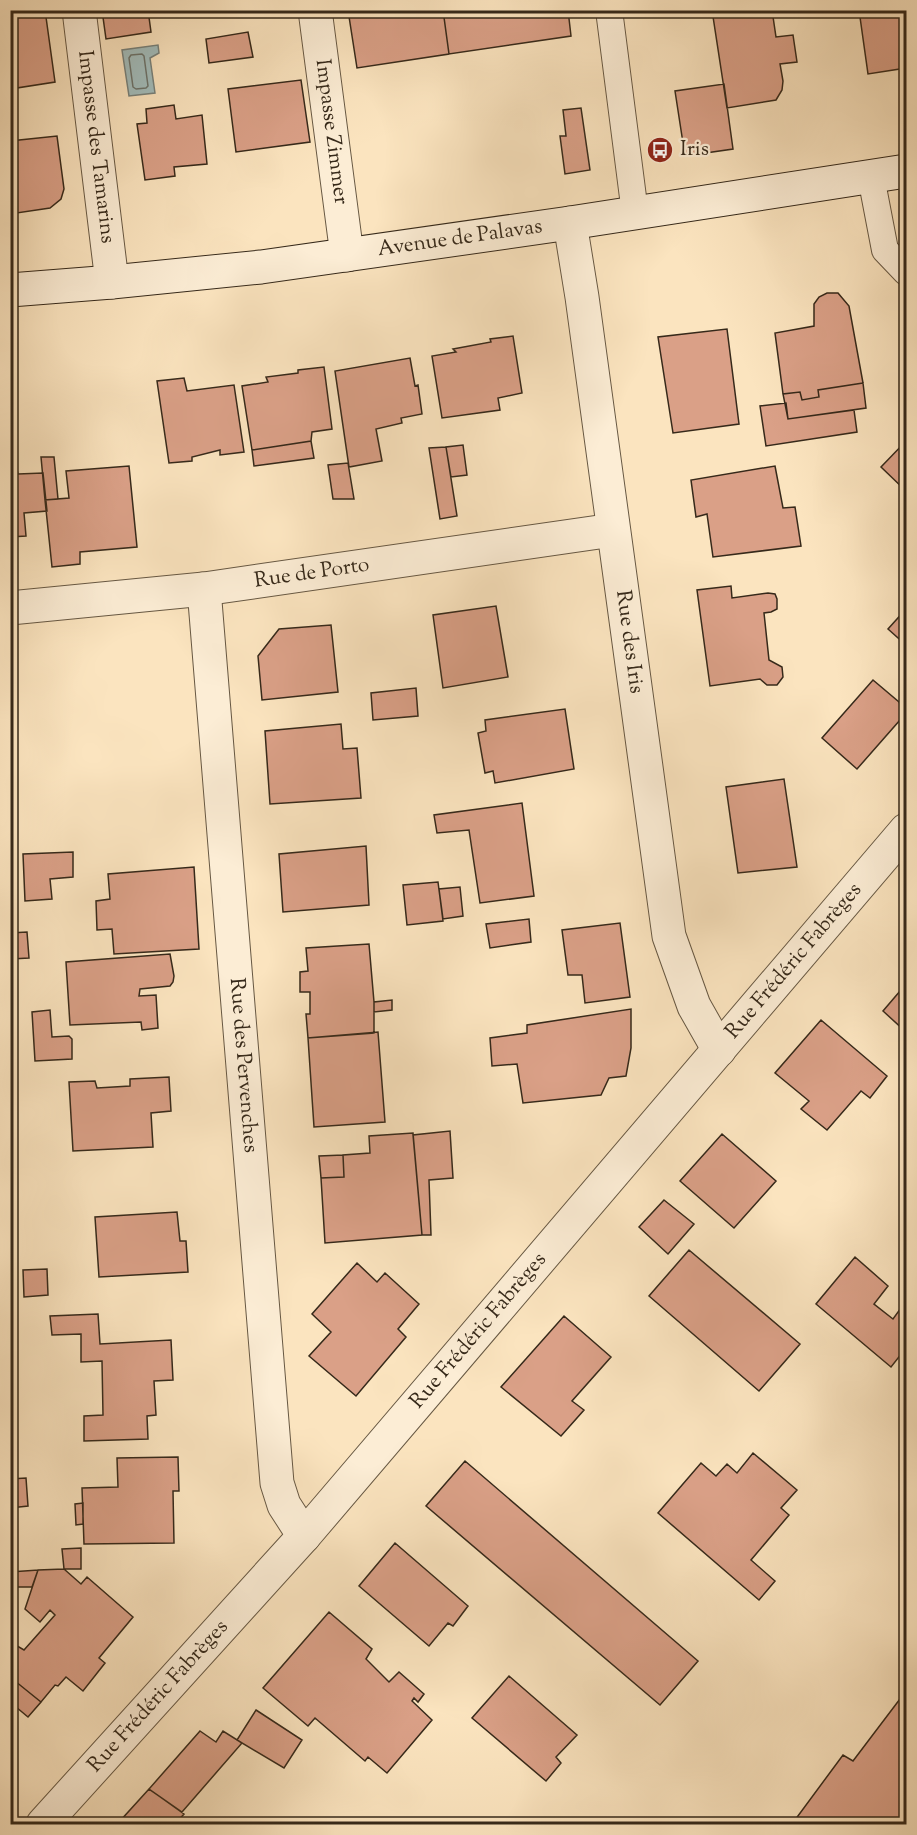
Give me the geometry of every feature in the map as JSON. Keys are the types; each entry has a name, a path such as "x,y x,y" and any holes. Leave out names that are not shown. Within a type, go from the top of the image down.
{"street":[{"name":"Impasse des Tamarins","path":"78,10 112,282"},
{"name":"Impasse Zimmer","path":"315,10 347,255"},
{"name":"Avenue de Palavas","path":"10,290 261,267 570,223 906,171"},
{"name":"Rue des Iris","path":"570,223 669,936 694,1006 719,1050"},
{"name":"Rue de Porto","path":"10,608 204,589 613,530"},
{"name":"Rue des Pervenches","path":"204,589 277,1483 284,1505 304,1536"},
{"name":"Rue Frédéric Fabrèges","path":"43,1824 304,1536 906,830"}],"lane":[{"path":"609,10 635,213"},
{"path":"871,177 885,250 906,272"}],"water":[{"path":"158,45 159,53 150,58 155,93 129,96 122,50"}],"building":[{"path":"45,10 55,82 10,89 10,15"},
{"path":"102,10 148,10 151,32 106,39"},
{"path":"348,10 443,10 449,54 357,68"},
{"path":"443,10 568,10 571,36 449,54"},
{"path":"712,10 772,10 776,37 793,35 797,62 780,64 782,90 776,100 727,108"},
{"path":"859,10 906,10 906,68 868,74"},
{"path":"248,32 253,57 209,63 206,39"},
{"path":"301,80 310,142 236,152 228,89"},
{"path":"724,84 733,149 685,156 675,91"},
{"path":"174,105 176,119 202,115 207,164 174,167 175,176 145,180 137,124 147,123 146,109"},
{"path":"581,108 590,170 565,174 560,136 566,136 563,110"},
{"path":"57,136 64,189 61,199 50,208 10,214 10,141"},
{"path":"827,293 838,293 849,306 863,383 818,390 819,397 802,400 800,392 783,394 775,333 814,326 814,304 819,297"},
{"path":"727,329 739,424 673,433 658,337"},
{"path":"513,336 522,393 498,398 500,410 442,418 432,356 456,352 453,349 491,342 490,339"},
{"path":"410,358 415,386 418,385 422,414 401,418 402,423 376,429 382,461 349,467 335,371"},
{"path":"324,367 332,429 312,432 311,441 252,450 242,386 268,382 266,377"},
{"path":"184,378 187,391 234,385 244,452 220,455 220,450 192,457 192,461 169,463 157,381"},
{"path":"863,383 866,408 788,419 783,394 800,392 802,400 819,397 818,390"},
{"path":"786,403 788,419 854,410 857,432 766,446 760,406"},
{"path":"311,441 314,458 254,466 252,450"},
{"path":"906,441 906,491 881,467"},
{"path":"463,445 467,475 451,477 446,447"},
{"path":"446,447 457,516 440,519 429,448"},
{"path":"41,457 54,457 58,499 45,500"},
{"path":"348,463 354,499 333,499 328,465"},
{"path":"129,466 137,547 80,552 80,564 52,567 45,500 69,498 66,471"},
{"path":"775,466 783,508 795,507 801,546 713,557 707,514 696,517 691,480"},
{"path":"17,470 18,474 43,473 47,511 24,513 26,536 10,537 10,471"},
{"path":"731,586 732,598 775,594 777,609 764,613 769,660 782,667 783,677 777,685 767,685 760,679 710,686 697,590"},
{"path":"496,606 508,677 443,688 433,615"},
{"path":"906,609 906,645 888,629"},
{"path":"331,625 338,692 262,700 258,656 279,629"},
{"path":"873,680 899,702 903,714 857,769 822,738"},
{"path":"416,688 418,716 373,720 371,693"},
{"path":"565,709 574,769 495,783 493,771 485,773 478,733 486,731 485,720"},
{"path":"341,724 343,749 357,748 361,798 270,804 265,731"},
{"path":"784,779 797,867 738,873 726,787"},
{"path":"522,803 534,896 480,903 469,830 437,833 434,815"},
{"path":"366,846 369,905 283,912 279,854"},
{"path":"73,852 73,877 50,879 52,899 25,901 23,854"},
{"path":"194,867 199,949 114,954 112,929 97,930 96,901 110,899 108,874"},
{"path":"438,882 443,921 407,925 403,885"},
{"path":"460,887 463,916 443,919 439,889"},
{"path":"529,919 531,942 490,948 486,924"},
{"path":"620,923 630,997 585,1003 582,975 568,975 562,930"},
{"path":"27,932 29,958 11,959 10,933"},
{"path":"369,944 374,1033 308,1038 306,1014 310,1014 310,992 300,992 300,972 308,971 306,948"},
{"path":"170,954 174,976 170,986 140,989 139,996 156,995 158,1028 142,1030 141,1022 70,1025 66,962"},
{"path":"906,984 906,1032 883,1011"},
{"path":"392,1000 392,1010 374,1012 374,1002"},
{"path":"631,1009 631,1048 626,1076 609,1078 601,1095 523,1103 517,1064 492,1066 490,1038 527,1033 527,1025"},
{"path":"50,1010 52,1037 69,1036 72,1039 72,1059 35,1061 32,1012"},
{"path":"821,1020 887,1076 870,1098 861,1091 827,1130 801,1109 809,1101 775,1073"},
{"path":"378,1032 385,1122 314,1127 308,1038"},
{"path":"169,1077 171,1111 151,1113 153,1147 73,1151 69,1082 95,1081 97,1088 130,1086 130,1079"},
{"path":"450,1131 453,1178 429,1180 431,1235 422,1235 413,1135"},
{"path":"413,1133 422,1235 325,1243 321,1178 344,1177 343,1155 370,1153 369,1136"},
{"path":"722,1134 776,1181 734,1228 680,1181"},
{"path":"343,1155 344,1177 321,1178 319,1156"},
{"path":"664,1200 694,1224 668,1254 639,1227"},
{"path":"177,1212 180,1241 186,1241 188,1272 99,1277 95,1217"},
{"path":"689,1250 800,1344 759,1391 649,1296"},
{"path":"855,1257 888,1286 874,1304 893,1319 906,1301 906,1348 891,1367 816,1304"},
{"path":"357,1263 377,1282 385,1273 419,1304 398,1329 406,1337 356,1396 309,1356 331,1332 312,1314"},
{"path":"47,1269 48,1295 24,1297 23,1270"},
{"path":"98,1314 100,1344 171,1340 173,1380 154,1381 156,1415 147,1416 148,1439 84,1441 84,1416 103,1415 102,1361 81,1362 81,1334 52,1335 50,1316"},
{"path":"564,1316 611,1357 572,1401 584,1410 561,1436 501,1387"},
{"path":"753,1453 797,1490 781,1508 789,1515 751,1560 775,1581 759,1600 658,1513 701,1463 716,1476 727,1464 737,1473"},
{"path":"178,1457 179,1491 173,1491 174,1543 84,1544 82,1488 118,1487 117,1458"},
{"path":"465,1461 698,1661 660,1705 426,1506"},
{"path":"26,1478 28,1506 10,1508 10,1479"},
{"path":"83,1503 83,1524 76,1525 75,1504"},
{"path":"395,1543 468,1606 453,1626 448,1623 429,1646 359,1586"},
{"path":"81,1548 81,1569 64,1569 62,1549"},
{"path":"64,1569 81,1584 87,1577 133,1617 99,1658 105,1663 83,1691 66,1677 58,1686 55,1685 41,1702 10,1677 10,1655 14,1644 24,1650 55,1615 50,1610 40,1622 25,1609 38,1570"},
{"path":"38,1570 32,1587 10,1587 10,1572"},
{"path":"329,1612 372,1649 366,1659 389,1682 399,1672 424,1694 418,1702 414,1698 412,1701 432,1720 387,1773 368,1757 365,1761 315,1718 308,1726 263,1688"},
{"path":"509,1676 577,1735 556,1757 561,1763 546,1781 472,1718"},
{"path":"10,1677 41,1702 28,1717 10,1702"},
{"path":"906,1691 906,1824 792,1824 843,1755 853,1761"},
{"path":"256,1710 302,1740 284,1768 237,1740"},
{"path":"200,1731 216,1742 223,1731 242,1743 182,1812 149,1789"},
{"path":"149,1789 184,1814 175,1824 124,1824 120,1821"}],"place":[{"name":"Iris","path":"660,150"}]}
